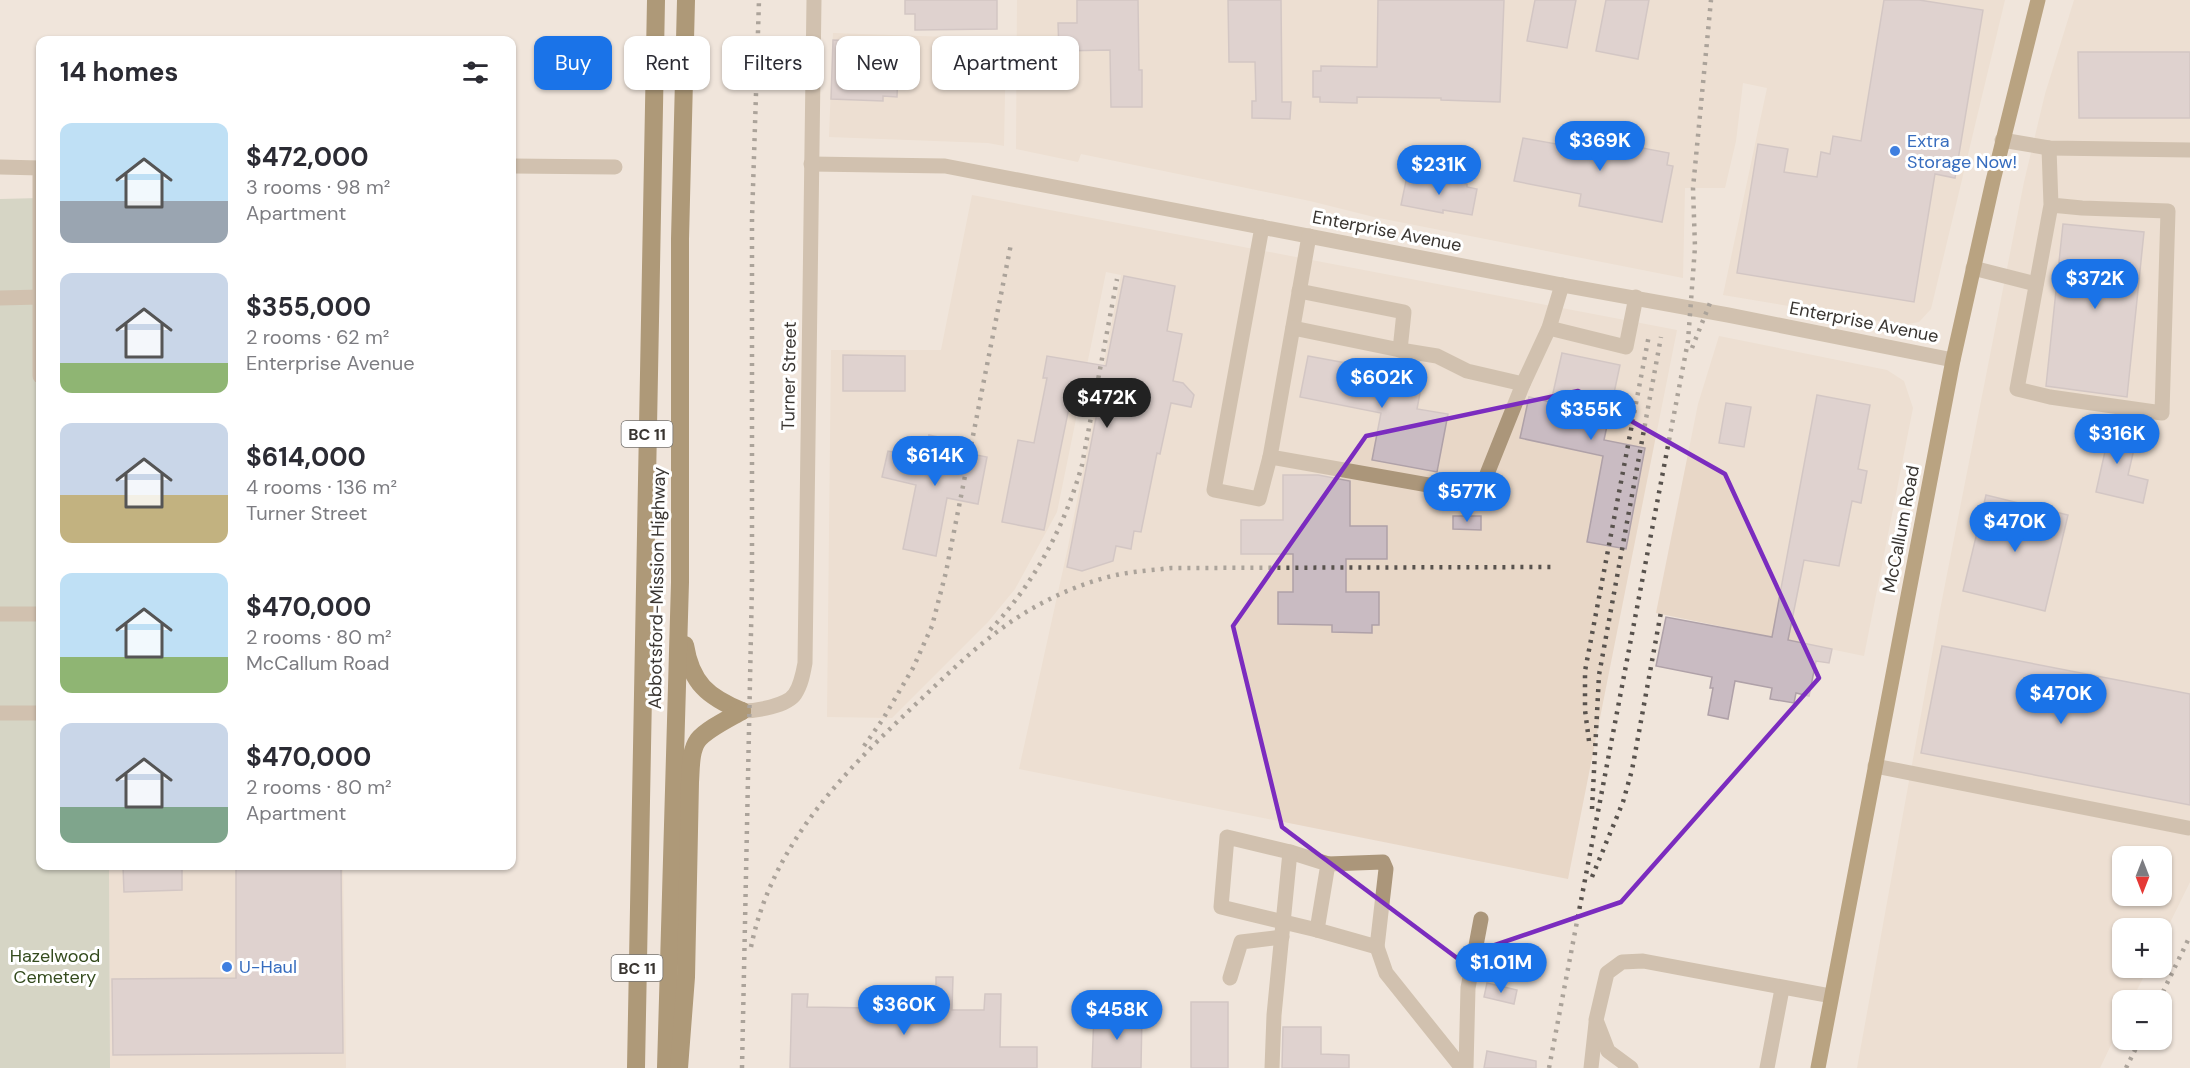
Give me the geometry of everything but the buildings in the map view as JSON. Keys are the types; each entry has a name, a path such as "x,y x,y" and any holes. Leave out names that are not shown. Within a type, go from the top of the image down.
{"highway":[{"name":"Abbotsford-Mission Highway","path":"636,1068 656,0"},
{"name":"Abbotsford-Mission Highway","path":"666,1068 680,582 680,239 686,0"},
{"path":"680,582 684,634 691,671 704,690 723,703 742,711"},
{"path":"679,1068 686,977 692,755 698,740 722,722 742,711"}],"main road":[{"name":"McCallum Road","path":"1818,1068 1953,360 2002,140 2038,0"}],"street":[{"name":"Turner Street","path":"742,711 776,706 794,697 801,682 805,663 814,0"},
{"path":"2002,140 2049,148 2190,150"},
{"path":"2049,148 2051,205 2017,390 2162,413 2168,212 2051,205"},
{"name":"Enterprise Avenue","path":"811,164 945,166 1562,285 1636,297 1953,360"},
{"path":"516,166 615,167"},
{"path":"0,167 36,168"},
{"path":"1262,227 1214,490 1259,499 1270,457 1309,236"},
{"path":"1973,268 2036,284"},
{"path":"1270,457 1479,494 1523,384 1549,328 1562,285"},
{"path":"1299,291 1404,312 1400,350"},
{"path":"0,298 36,297"},
{"path":"1549,328 1626,348 1636,297"},
{"path":"1293,328 1437,356 1467,371 1523,384"},
{"path":"0,614 36,614"},
{"path":"0,713 36,713"},
{"path":"1875,766 2188,828"},
{"path":"1377,947 1283,921 1221,907 1227,837 1328,864 1383,862 1386,869 1377,947 1386,973 1464,1068"},
{"path":"1272,1068 1274,1015 1290,852"},
{"path":"1317,930 1328,864"},
{"path":"1464,1068 1468,988 1480,919"},
{"path":"1230,978 1241,942 1282,937"},
{"path":"1591,1068 1596,1020 1607,973 1622,962 1643,961 1782,989 1831,996"},
{"path":"1767,1068 1782,989"},
{"path":"1596,1020 1608,1051 1630,1068"}],"highlighted area":[{"path":"1578,391 1725,474 1819,678 1621,902 1457,958 1282,827 1233,626 1366,436"}],"shaded area":[{"path":"1017,0 2005,0 1931,309 1919,322 1903,325 1723,295 1767,88 1743,83 1736,141 1725,188 1685,188 1683,278 1374,217 1310,201 1081,154 1078,162 1016,149 1016,90 1079,90 1079,36 1017,36"},
{"path":"2074,0 2190,0 2190,882 2172,919 2112,918 2112,978 2143,978 2137,990 2112,990 2112,1043 2100,1068 1857,1068 1940,610 2024,182 2045,94"},
{"path":"833,33 920,36 836,36 836,90 920,90 920,36 932,36 932,90 1005,90 1004,146 988,143 829,137"},
{"path":"972,195 1677,330 1568,879 1019,769 1068,547 1121,275 1106,272 1057,512 1015,589 988,622 892,718 827,717 831,350 941,350"},
{"path":"1719,336 1887,370 1904,381 1913,408 1864,656 1656,613 1698,404"},
{"name":"U-Haul","path":"109,870 343,870 346,1068 110,1068"}],"green space":[{"name":"Hazelwood Cemetery","path":"36,198 36,870 109,870 110,1068 0,1068 0,199"}],"railway":[{"path":"742,1068 752,584 752,219 759,0"},
{"path":"1549,1068 1688,341 1695,247 1693,188 1711,0"},
{"path":"864,746 913,668 932,626 946,572 1011,244"},
{"path":"990,630 1034,574 1057,532 1075,488 1082,465 1117,279"},
{"path":"1692,348 1712,298"},
{"path":"1589,741 1585,710 1585,671 1649,335"},
{"path":"1592,809 1599,675 1661,337"},
{"path":"751,947 761,910 775,875 793,843 837,784 889,729 972,652 1017,618 1054,597 1087,583 1110,577 1171,568 1555,567"},
{"path":"1592,877 1623,802 1632,770 1661,612"},
{"path":"2164,990 2190,936"},
{"path":"2126,1068 2135,1050"}],"place":[{"name":"Extra Storage Now!","path":"1895,151"},
{"name":"U-Haul","path":"227,967"}]}
